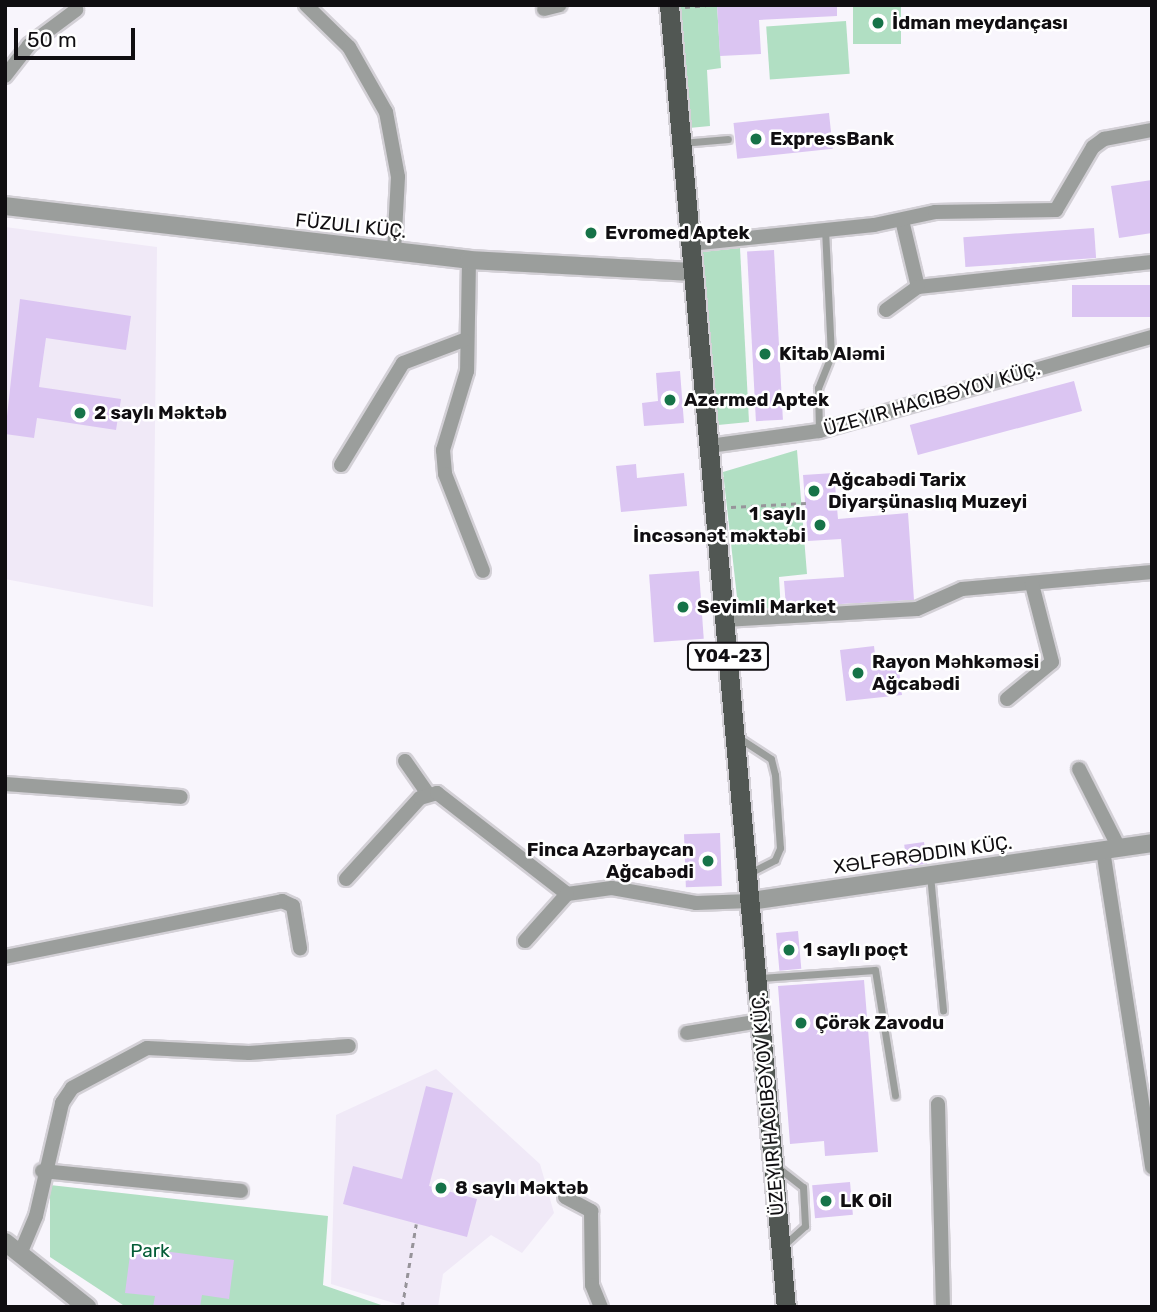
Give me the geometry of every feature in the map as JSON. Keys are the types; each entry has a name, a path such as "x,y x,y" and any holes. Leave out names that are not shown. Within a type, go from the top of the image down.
{"main road":[{"name":"Y04-23","path":"669,5 786,1307"}],"street":[{"path":"306,5 349,47 386,112 398,177 394,251"},
{"path":"544,9 560,5"},
{"path":"5,76 29,45 76,10"},
{"path":"690,244 825,230 961,210 1056,210 1093,147 1104,139 1152,130"},
{"name":"FÜZULI KÜÇ.","path":"5,206 469,260 693,272"},
{"path":"902,220 918,288"},
{"path":"469,260 464,340 467,371 443,450 445,474 483,570"},
{"path":"886,310 918,288 1152,262"},
{"path":"709,446 819,431 1152,337"},
{"path":"341,465 403,363 464,340"},
{"path":"724,620 917,609 962,589 1152,572"},
{"path":"1007,699 1052,662 1032,584"},
{"path":"405,761 427,793"},
{"path":"1079,769 1111,849 1152,1167"},
{"path":"5,784 181,797"},
{"path":"346,879 427,793 437,793 567,894"},
{"name":"XƏLFƏRƏDDIN KÜÇ.","path":"750,901 1152,843"},
{"path":"525,941 567,894 612,888 695,903 750,901"},
{"path":"5,957 282,901 293,906 300,948"},
{"path":"687,1033 760,1020"},
{"path":"20,1254 36,1216 42,1171 72,1088 127,1053 349,1046"},
{"path":"938,1104 943,1307"},
{"path":"42,1171 241,1191"},
{"path":"565,1197 590,1212 592,1284 601,1307"},
{"path":"5,1242 87,1307"}],"lane":[{"path":"681,143 728,139"},
{"path":"819,431 818,388 831,356 825,230"},
{"path":"735,736 760,748 775,775 780,848 775,860 747,874"},
{"path":"930,875 943,1010"},
{"path":"757,979 876,970 895,1094"},
{"path":"773,1164 803,1187 805,1226 780,1247"}],"path":[{"path":"714,508 806,503"},
{"path":"402,1307 416,1224"}],"shaded area":[{"name":"2 saylı Məktəb","path":"5,227 157,247 153,607 5,579"},
{"name":"8 saylı Məktəb","path":"436,1069 540,1164 554,1213 522,1253 491,1235 443,1274 438,1307 407,1307 331,1284 336,1115"}],"green space":[{"path":"678,5 717,5 721,68 707,70 710,126 689,128"},
{"name":"İdman meydançası","path":"853,5 901,5 901,44 853,44"},
{"path":"846,21 850,74 770,79 766,27"},
{"path":"740,248 749,422 718,425 702,252"},
{"path":"797,450 807,574 779,577 781,612 739,615 723,472"},
{"name":"Park","path":"50,1185 328,1216 323,1285 387,1307 126,1307 50,1257"}],"building":[{"path":"717,5 837,5 837,16 759,20 761,54 720,56"},
{"path":"829,113 833,149 737,159 734,123"},
{"path":"1152,180 1152,233 1119,238 1111,186"},
{"path":"1094,228 1096,258 965,267 963,237"},
{"path":"774,250 783,420 756,421 747,251"},
{"path":"1072,285 1152,285 1152,317 1072,317"},
{"path":"20,299 131,316 126,350 46,338 39,387 121,399 116,430 37,418 34,438 5,434"},
{"path":"680,371 684,423 644,426 642,403 658,401 656,373"},
{"path":"1074,381 1082,411 918,455 910,425"},
{"path":"636,464 637,478 684,473 687,506 621,512 616,466"},
{"path":"834,473 838,519 908,513 914,600 786,607 784,581 844,577 841,539 808,541 803,475"},
{"path":"699,571 704,639 654,642 649,574"},
{"path":"874,646 876,663 898,661 902,695 846,701 840,650"},
{"path":"720,833 722,886 686,887 684,834"},
{"path":"924,842 927,864 907,867 904,845"},
{"path":"798,931 801,969 779,971 776,933"},
{"path":"864,980 878,1152 825,1156 824,1141 790,1144 778,986"},
{"path":"426,1086 453,1093 429,1186 477,1199 467,1237 343,1204 353,1166 402,1179"},
{"path":"850,1182 853,1215 815,1218 812,1185"},
{"path":"131,1247 234,1260 229,1299 202,1295 200,1307 153,1307 155,1296 125,1293"}],"place":[{"name":"İdman meydançası","path":"878,23"},
{"name":"ExpressBank","path":"756,139"},
{"name":"Evromed Aptek","path":"591,233"},
{"name":"Kitab Aləmi","path":"765,354"},
{"name":"Azermed Aptek","path":"670,400"},
{"name":"2 saylı Məktəb","path":"80,413"},
{"name":"Ağcabədi Tarix Diyarşünaslıq Muzeyi","path":"814,491"},
{"name":"1 saylı İncəsənət məktəbi","path":"820,525"},
{"name":"Sevimli Market","path":"683,607"},
{"name":"Rayon Məhkəməsi Ağcabədi","path":"858,673"},
{"name":"Finca Azərbaycan Ağcabədi","path":"708,861"},
{"name":"1 saylı poçt","path":"789,950"},
{"name":"Çörək Zavodu","path":"801,1023"},
{"name":"8 saylı Məktəb","path":"441,1188"},
{"name":"LK Oil","path":"826,1201"}]}
